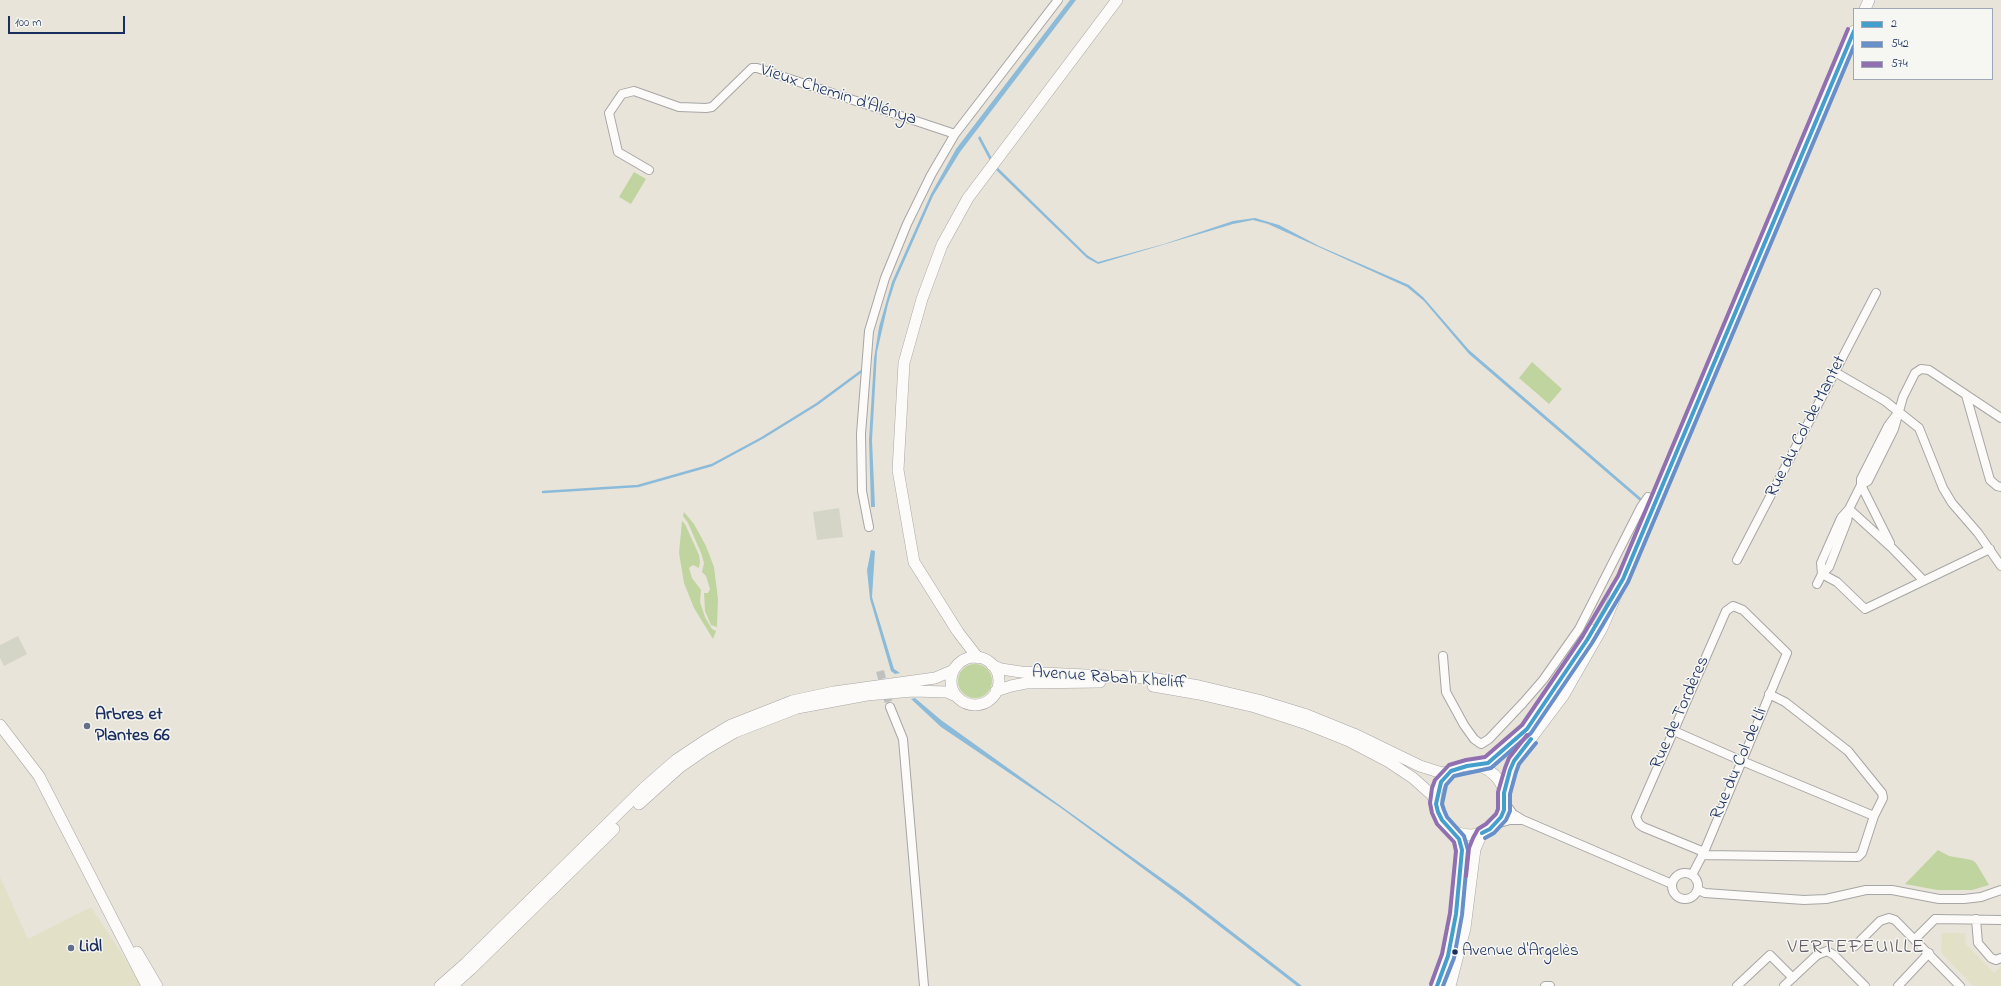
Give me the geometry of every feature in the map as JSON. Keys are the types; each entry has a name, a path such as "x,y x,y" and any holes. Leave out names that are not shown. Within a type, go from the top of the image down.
{"main road":[{"path":"978,658 958,632 914,562 898,470 904,362 922,299 942,245 968,198 1117,0"},
{"path":"1448,827 1464,834 1482,833 1496,824 1501,817 1505,798 1506,781 1514,761 1567,690 1602,628 1853,33"},
{"path":"1437,986 1449,949 1456,914 1462,863 1462,850 1459,839 1440,816 1436,804 1436,796 1441,782 1451,771 1467,766 1476,766 1488,763 1522,734 1534,719 1587,640 1623,579"},
{"path":"956,696 951,683 964,649 958,632"},
{"path":"440,986 466,963 644,788 676,760 731,725 792,701 834,692 935,678 972,657 978,658 992,665 998,678 996,691 987,702 974,705 961,701 956,696 947,692 913,690 836,700 797,708 763,720 723,739 680,767 647,796 471,970 452,986"},
{"name":"Avenue Rabah Kheliff","path":"992,665 1001,669 1021,672 1151,678 1207,688 1258,700 1307,715 1354,734 1420,766 1438,772 1451,771"},
{"name":"Avenue Rabah Kheliff","path":"996,691 1026,683 1097,682 1149,685 1232,701 1304,723 1369,751 1413,778 1432,795 1436,804"},
{"path":"0,725 39,776 147,986"},
{"path":"1476,766 1486,769 1494,775 1501,783 1505,798"},
{"path":"1450,986 1465,928 1475,849 1482,833"},
{"path":"110,912 157,986"}],"street":[{"path":"869,527 862,491 861,434 869,331 885,278 907,224 931,175 955,134 1058,0"},
{"name":"Vieux Chemin d’Alénya","path":"649,170 618,152 609,113 622,94 634,91 680,107 706,108 712,106 752,68 757,68 955,134"},
{"name":"Rue du Col de Mantet","path":"1737,560 1876,293"},
{"path":"1892,548 1861,485 1861,479 1888,426 1899,412 1906,391 1915,373 1921,369 1928,370 2001,418"},
{"path":"1835,372 1885,401 1919,428 1943,488 1952,502 1990,549 2001,566"},
{"path":"1966,395 1990,480 1997,486 2001,487"},
{"path":"1817,584 1822,574 1821,563 1841,518 1849,509 1861,485"},
{"path":"1443,656 1446,692 1464,725 1474,738 1482,744 1489,739 1538,686 1579,629 1640,507 1648,497"},
{"path":"1849,509 1892,548 1923,580"},
{"path":"1822,574 1836,582 1865,609 1990,549"},
{"name":"Rue de Tordères","path":"1703,854 1643,827 1639,824 1636,817 1726,611 1732,606 1742,610 1787,652"},
{"name":"Rue du Col de Lli","path":"1692,876 1703,854 1787,652"},
{"path":"1703,854 1858,857 1862,854 1874,816 1883,798 1882,793 1848,751 1785,702 1770,694"},
{"path":"890,707 903,739 924,986"},
{"path":"1674,730 1742,761 1874,816"},
{"path":"1505,798 1513,814 1523,820 1672,884"},
{"path":"1496,824 1510,820 1523,820"},
{"path":"1680,874 1692,876 1697,882 1698,890 1693,896 1683,899 1675,894 1672,884 1680,874"},
{"path":"1698,890 1705,893 1804,900 1826,899 1866,890 1892,890 1940,899 1964,899 1981,897 2001,890"},
{"path":"1855,946 1880,920 1889,918 1895,920 1960,986"},
{"path":"1915,939 1935,919 2001,920"},
{"path":"1976,919 1978,943 1991,958 1996,960 2001,958"},
{"path":"1784,986 1817,955 1827,951 1865,986"},
{"path":"1898,986 1929,953"},
{"path":"1737,986 1770,955 1793,978"},
{"path":"1545,986 1550,986"}],"shaded area":[{"path":"839,508 843,537 817,540 813,512"},
{"path":"18,636 27,654 4,666 0,658 0,645"},
{"path":"0,877 28,939 91,907 143,986 0,986"},
{"path":"1942,933 1965,933 1966,944 1994,973 2001,966 2001,986 1973,986 1941,953"}],"green space":[{"path":"634,172 646,179 631,204 619,197"},
{"path":"1532,362 1562,389 1549,404 1519,378"},
{"path":"684,512 694,524 706,546 714,567 718,599 717,627 711,625 705,611 704,593 708,593 710,589 706,576 702,572 704,563 701,553 688,523 683,516"},
{"path":"682,521 685,524 699,555 699,568 693,565 689,568 692,578 701,590 700,602 705,617 712,629 716,631 713,639 694,608 684,583 679,553"},
{"path":"972,664 978,664 982,665 989,671 992,681 991,688 985,695 978,698 972,698 968,697 961,691 958,684 958,678 959,674 965,667"},
{"path":"1938,850 1949,856 1972,860 1976,863 1989,885 1972,890 1937,890 1905,884"}],"water":[{"path":"1070,0 1076,0 960,152 933,196 895,282 888,304 877,352 872,440 875,507 871,507 869,440 874,359 879,327 892,282 931,194 956,149"},
{"path":"980,136 996,166 1087,255 1098,262 1164,244 1233,221 1255,218 1279,225 1319,246 1409,285 1423,297 1469,350 1642,499 1647,510 1646,512 1640,501 1469,354 1424,301 1407,287 1268,224 1253,220 1233,224 1098,264 1087,258 994,168 978,138"},
{"path":"871,550 875,551 872,597 894,669 900,673 895,674 891,671 870,599 867,570"},
{"path":"915,698 941,720 1182,893 1302,986 1297,986 1187,901 1061,808 941,727 911,699"}],"waterway":[{"path":"543,492 638,486 712,465 762,438 817,404 863,370"}],"tunnel":[{"path":"880,671 890,707"}],"transit line":[{"name":"574","path":"1431,984 1442,954 1450,913 1456,851 1454,842 1437,824 1432,813 1430,803 1432,788 1435,780 1449,765 1485,757 1522,725 1582,637 1618,576 1848,29"},
{"name":"2","path":"1437,986 1448,956 1456,914 1462,850 1459,839 1442,820 1438,812 1436,804 1441,782 1451,771 1467,766 1488,763 1527,729 1587,640 1623,579 1853,33"},
{"name":"542","path":"1443,986 1454,958 1462,915 1468,850 1464,836 1447,817 1444,810 1442,804 1446,785 1454,776 1491,768 1531,733 1592,643 1628,582 1853,48"},
{"name":"574","path":"1466,876 1469,848 1473,838 1478,829 1486,824 1496,814 1498,809 1498,792 1505,768 1509,758 1527,735"},
{"name":"2","path":"1482,833 1490,829 1501,817 1504,810 1504,793 1510,770 1514,761 1531,739"},
{"name":"542","path":"1485,838 1494,833 1506,820 1510,811 1510,794 1519,764 1536,743"}],"place":[{"name":"Arbres et Plantes 66","path":"87,726"},
{"name":"Lidl","path":"71,948"},
{"name":"Avenue d'Argelès","path":"1455,952"}],"district":[{"name":"VERTEFEUILLE","path":"1856,949"}]}
